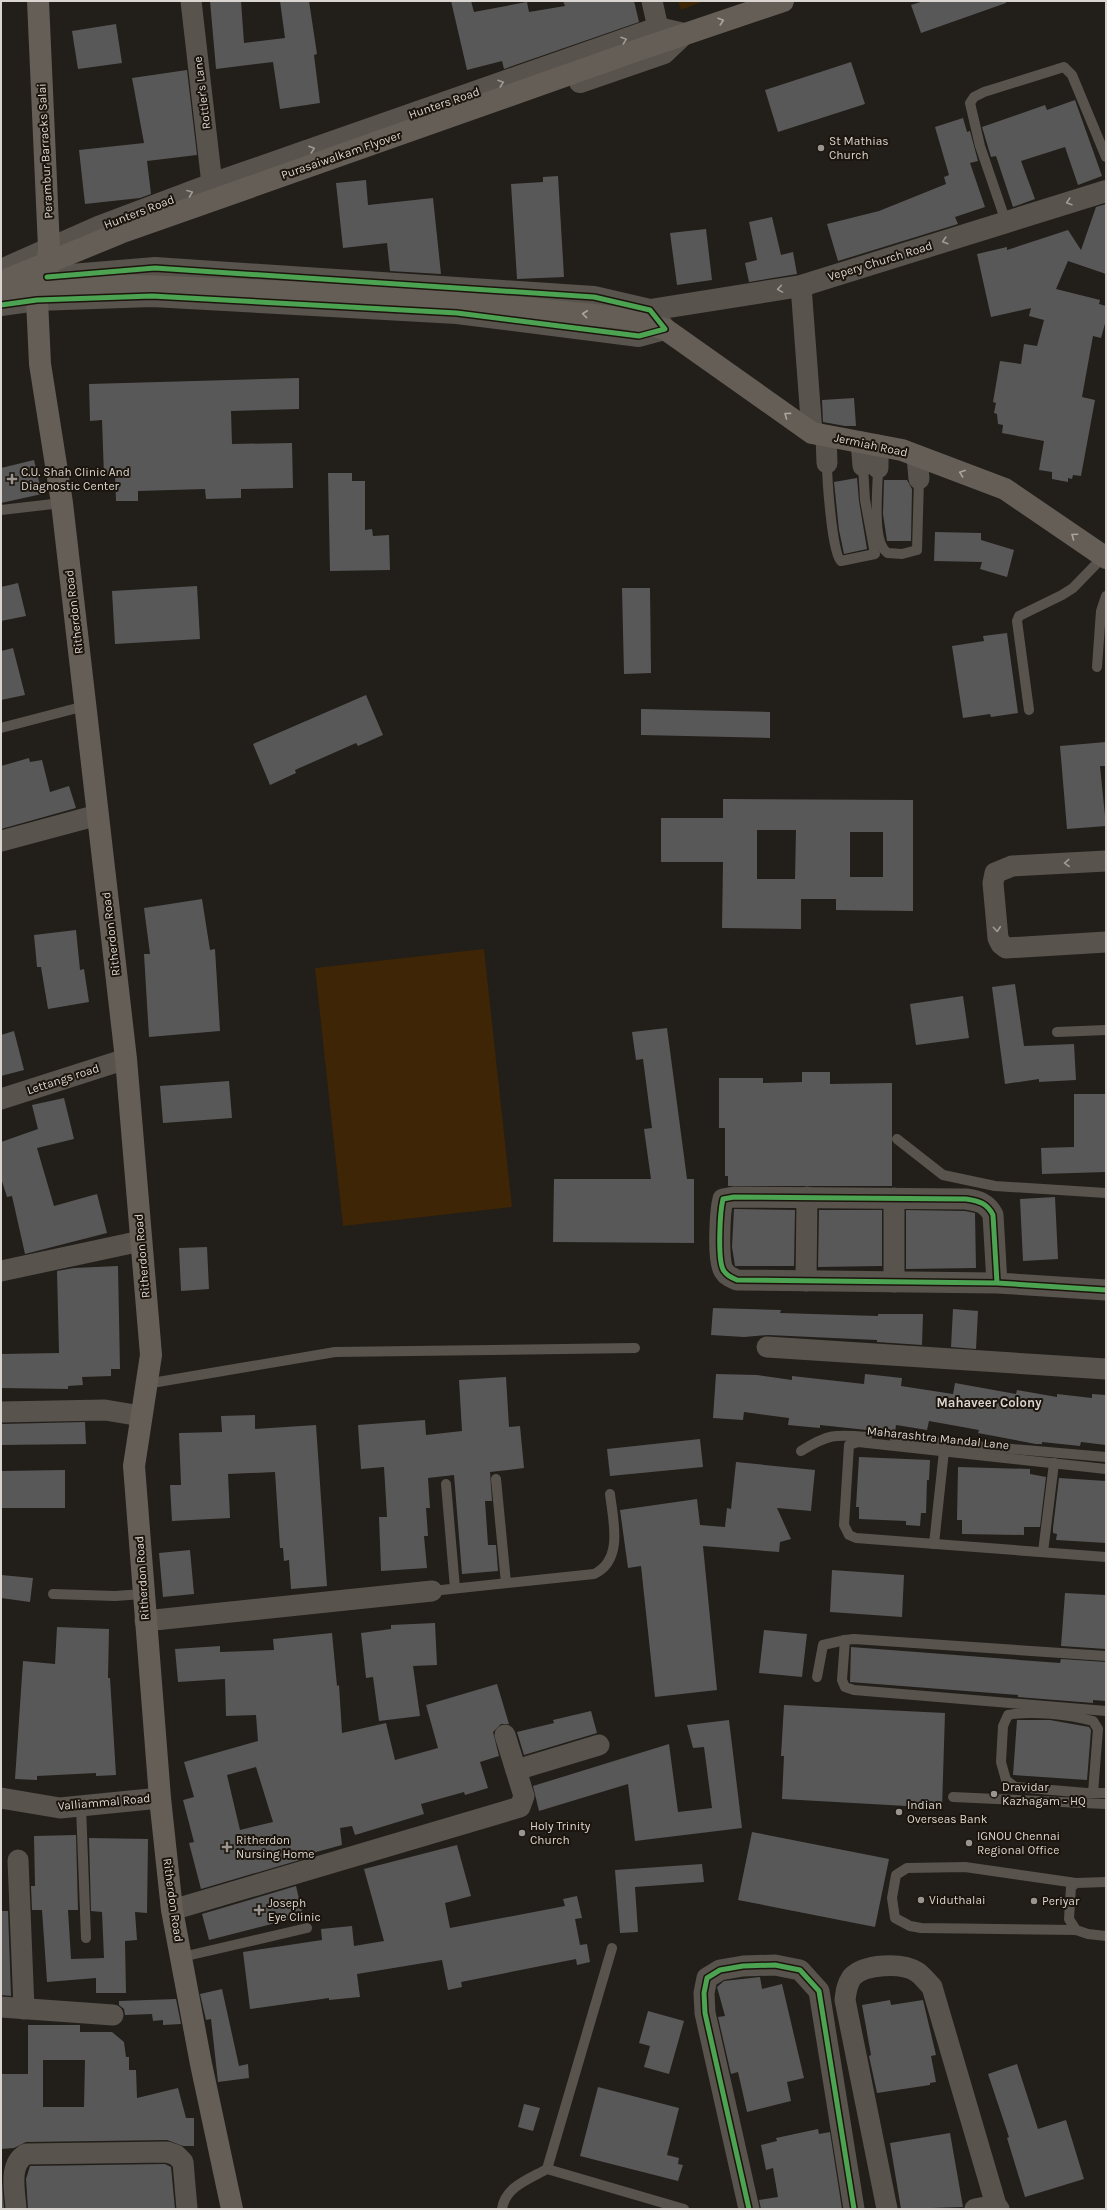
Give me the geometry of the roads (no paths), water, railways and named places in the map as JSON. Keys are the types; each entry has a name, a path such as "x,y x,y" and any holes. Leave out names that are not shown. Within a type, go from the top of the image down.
{"main road":[{"name":"Perambur Barracks Salai","path":"37,300 48,265 38,1"},
{"name":"Purasaiwalkam Flyover","path":"1,282 120,233 641,49 783,1"},
{"path":"1,290 116,285 175,286 424,298 624,318 665,329"},
{"name":"Ritherdon Road","path":"37,300 40,364 62,503 126,1058 151,1355 134,1466 160,1798 172,1910 201,2064 232,2209"},
{"name":"Jermiah Road","path":"665,329 819,435 902,450 1005,489 1105,558"}],"street":[{"name":"Rottler's Lane","path":"191,1 212,184"},
{"path":"652,1 658,28 684,34"},
{"name":"Hunters Road","path":"1,270 48,265 98,227 212,184 658,28"},
{"path":"98,262 408,141 664,53 684,34"},
{"name":"Vepery Church Road","path":"650,310 801,286 1106,191"},
{"path":"98,227 98,262"},
{"path":"1,305 37,300 152,296 457,313 639,336 665,329 650,310 594,297 155,268 98,262 48,265"},
{"path":"152,296 155,268"},
{"path":"801,286 819,435 827,463"},
{"path":"869,444 870,467"},
{"path":"917,456 919,479"},
{"path":"1,841 98,815"},
{"path":"1106,861 1012,866 995,873 993,883 998,938 1006,948 1106,942"},
{"name":"Lettangs road","path":"1,1099 126,1058"},
{"path":"996,1283 993,1215 989,1208 982,1203 966,1199 807,1197 734,1197 723,1199 720,1257 724,1272 737,1280 996,1283 1106,1290"},
{"path":"806,1281 807,1197"},
{"path":"894,1198 894,1282"},
{"path":"1,1271 141,1240"},
{"path":"767,1347 1106,1369"},
{"path":"1,1412 105,1410 141,1416"},
{"path":"145,1621 432,1591"},
{"path":"172,1910 520,1807 524,1796 505,1735"},
{"path":"516,1770 599,1745"},
{"name":"Valliammal Road","path":"1,1798 60,1808 160,1798"},
{"path":"18,1860 24,2009"},
{"path":"749,2209 705,2013 704,1993 707,1978 720,1970 743,1966 775,1965 800,1970 819,1991 854,2209"},
{"path":"887,2209 845,2000 847,1986 853,1976 862,1970 900,1965 916,1971 932,1987 998,2207 975,2209"},
{"path":"1,2007 113,2015"},
{"path":"16,2209 14,2168 19,2158 26,2154 167,2152 176,2155 183,2162 187,2209"}],"lane":[{"path":"1006,222 973,121 970,103 974,97 984,92 1064,67 1072,75 1106,157"},
{"path":"827,463 833,532 838,558 841,561 875,554 865,500 870,467"},
{"path":"870,467 880,546 888,554 902,554 917,550 919,479"},
{"path":"1,510 62,503"},
{"path":"1029,710 1016,621 1019,616 1073,588 1105,558"},
{"path":"1097,667 1101,611 1106,596"},
{"path":"1,728 85,706"},
{"path":"1057,1032 1106,1030"},
{"path":"897,1139 943,1175 995,1186 1106,1193"},
{"path":"146,1384 335,1352 635,1348"},
{"path":"801,1452 821,1439 838,1434 1106,1457"},
{"name":"Maharashtra Mandal Lane","path":"934,1544 856,1538 849,1535 844,1526 849,1445 858,1442 1106,1469"},
{"path":"944,1451 934,1544 1106,1557"},
{"path":"1043,1552 1054,1463"},
{"path":"496,1479 506,1583"},
{"path":"446,1484 454,1588"},
{"path":"432,1591 594,1574 603,1570 609,1564 612,1554 614,1535 610,1494"},
{"path":"53,1594 115,1596 143,1594"},
{"path":"817,1677 823,1645 854,1639 1106,1656"},
{"path":"845,1640 842,1680 845,1688 854,1690 1106,1711"},
{"path":"1093,1793 1098,1729 1094,1721 1081,1718 1019,1713 1008,1715 1003,1726 1001,1762 1006,1780 1015,1787 1093,1793 1106,1793"},
{"path":"953,1797 1106,1804"},
{"path":"81,1806 86,1938"},
{"path":"1106,1882 1076,1883 965,1867 907,1868 896,1875 892,1898 895,1918 910,1926 929,1928 1076,1930 1088,1934 1106,1936"},
{"path":"1076,1883 1071,1887 1069,1918 1076,1930"},
{"path":"182,1957 307,1928"},
{"path":"548,2169 612,1948"},
{"path":"502,2209 503,2200 513,2188 548,2169 684,2209"}],"place":[{"name":"St Mathias Church","path":"821,148"},
{"name":"C.U. Shah Clinic And Diagnostic Center","path":"12,479"},
{"name":"Dravidar Kazhagam - HQ","path":"994,1794"},
{"name":"Indian Overseas Bank","path":"899,1812"},
{"name":"Holy Trinity Church","path":"522,1833"},
{"name":"IGNOU Chennai Regional Office","path":"969,1843"},
{"name":"Ritherdon Nursing Home","path":"227,1847"},
{"name":"Viduthalai","path":"921,1900"},
{"name":"Periyar","path":"1034,1901"},
{"name":"Joseph Eye Clinic","path":"259,1910"}],"district":[{"name":"Mahaveer Colony","path":"989,1402"}]}
